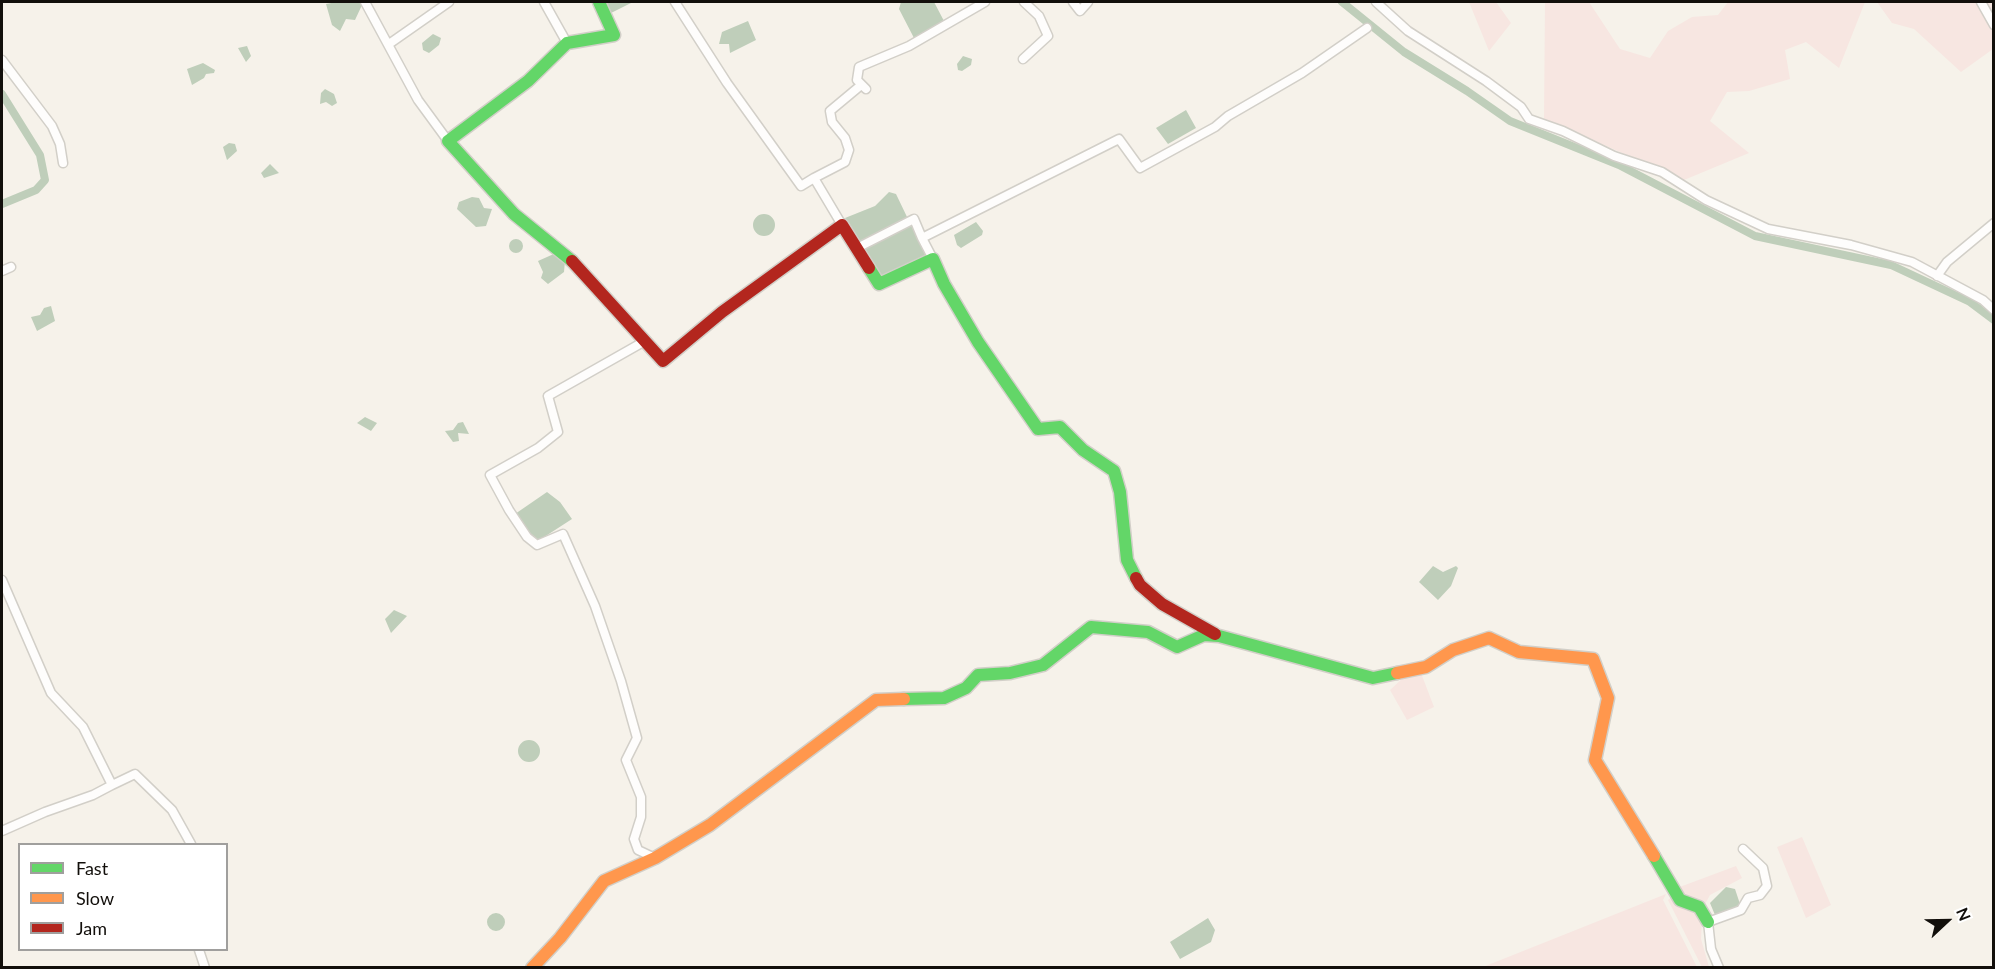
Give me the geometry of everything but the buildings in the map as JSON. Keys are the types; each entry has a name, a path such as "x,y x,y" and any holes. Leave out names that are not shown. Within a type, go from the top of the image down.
{"street":[{"path":"365,2 418,100 448,141 514,214 567,255 663,361 722,312 842,225"},
{"path":"389,44 449,2"},
{"path":"544,2 567,44"},
{"path":"448,141 519,88 567,44 602,40 614,35 599,2"},
{"path":"675,2 723,76 801,186 845,162 849,150 845,138 832,122 830,111 863,87 856,74 859,67 909,46 985,2"},
{"path":"1023,59 1048,36 1039,16 1024,2"},
{"path":"1073,2 1080,11 1088,2"},
{"path":"1377,2 1408,31 1486,81 1521,107 1529,118 1563,131 1614,156 1662,172 1706,200 1768,229 1851,244 1912,262 1983,300 1994,310"},
{"path":"1981,2 1994,25"},
{"path":"922,238 1119,139 1140,168 1215,127 1228,116 1302,74 1367,28"},
{"path":"2,60 52,126 60,144 63,164"},
{"path":"814,178 879,284 933,259"},
{"path":"857,248 914,219 944,284 984,351 1038,429 1060,427 1083,450 1114,471 1120,492 1127,560 1140,585 1162,604 1219,636"},
{"path":"1937,276 1947,262 1994,223"},
{"path":"2,271 11,267"},
{"path":"645,341 548,396 558,432 538,448 490,475 509,510 532,541 537,545 563,534 596,606 637,738 626,760 641,797 641,817 634,839 638,850 655,858"},
{"path":"2,580 51,693 83,727 112,785"},
{"path":"532,968 560,938 604,881 655,858 710,825 810,751 842,723 876,700 944,698 966,688 978,675 1010,673 1043,665 1090,627 1148,632 1177,647 1204,635 1219,636 1373,678 1426,667 1453,650 1489,638 1519,652 1593,659 1608,698 1595,760 1680,900 1699,907 1708,922 1712,949 1719,968"},
{"path":"2,831 45,812 93,795 135,774 172,810 190,843"},
{"path":"1708,922 1741,910 1748,898 1760,895 1767,886 1763,868 1743,849"},
{"path":"199,951 205,968"}],"shaded area":[{"path":"360,2 362,5 355,20 346,19 340,31 332,25 326,4"},
{"path":"605,2 633,2 611,13"},
{"path":"901,2 934,2 944,21 914,38 899,9"},
{"path":"1469,2 1496,2 1511,23 1489,51"},
{"path":"1545,2 1589,2 1620,49 1650,58 1668,31 1692,17 1718,15 1728,2 1865,2 1839,68 1806,42 1785,50 1790,79 1749,91 1727,92 1710,121 1749,153 1684,180 1544,119"},
{"path":"1877,2 1993,2 1993,49 1961,72 1914,29 1892,23"},
{"path":"748,21 756,40 730,53 729,44 719,44 722,32"},
{"path":"433,34 441,38 439,45 429,53 423,50 422,43"},
{"path":"247,46 251,56 246,62 238,48"},
{"path":"963,56 972,59 971,65 962,71 958,70 957,64"},
{"path":"203,63 215,70 214,73 206,74 204,78 192,85 187,69"},
{"path":"325,89 334,94 337,103 332,106 326,102 320,104 321,93"},
{"path":"1186,110 1196,128 1168,144 1156,128"},
{"path":"229,143 235,144 237,151 227,160 223,147"},
{"path":"270,164 279,173 264,178 261,173"},
{"path":"889,192 896,194 908,219 859,245 845,218 875,206"},
{"path":"472,197 479,198 484,208 492,209 486,226 476,227 457,209 459,202"},
{"path":"760,214 768,214 775,221 775,229 768,236 760,236 753,229 753,221"},
{"path":"976,222 983,231 982,235 961,248 957,245 954,235"},
{"path":"913,223 930,257 882,280 862,250"},
{"path":"516,239 521,241 523,246 521,251 516,253 511,251 509,246 511,241"},
{"path":"556,253 565,261 564,272 548,284 541,278 543,272 538,261"},
{"path":"51,306 55,321 37,331 31,317 40,315 44,308"},
{"path":"365,417 377,423 371,431 357,423"},
{"path":"463,422 469,434 458,433 459,441 453,442 445,431 453,430 458,423"},
{"path":"547,492 560,502 572,519 538,541 529,536 515,514"},
{"path":"1433,566 1443,572 1456,566 1458,568 1451,586 1438,600 1419,582"},
{"path":"394,610 407,616 391,633 385,619"},
{"path":"1421,673 1434,707 1407,720 1390,690 1403,678"},
{"path":"529,740 537,743 540,751 537,759 529,762 521,759 518,751 521,743"},
{"path":"1802,837 1831,905 1806,918 1777,847"},
{"path":"1736,866 1742,878 1710,895 1704,906 1684,897 1677,888"},
{"path":"1726,887 1735,889 1740,904 1715,915 1710,903"},
{"path":"1666,894 1663,900 1697,967 1483,967"},
{"path":"1674,895 1702,921 1701,939 1709,967 1702,967 1668,900"},
{"path":"496,913 502,916 505,922 502,928 496,931 490,928 487,922 490,916"},
{"path":"1208,918 1215,930 1211,942 1180,959 1170,942"}],"waterway":[{"path":"1342,2 1404,52 1510,121 1619,165 1755,236 1891,265 1970,302 1994,320"},
{"path":"2,94 40,155 45,180 36,190 2,204"}],"traffic: fast":[{"path":"572,261 514,214 448,141 528,81 567,43 614,35 599,2"},
{"path":"869,268 879,284 933,259 944,284 978,342 1038,429 1060,427 1083,450 1114,471 1120,492 1127,560 1136,578"},
{"path":"904,699 944,698 966,688 978,675 1010,673 1043,665 1091,627 1148,632 1177,647 1204,635 1219,636 1373,678 1397,673"},
{"path":"1654,856 1680,900 1699,907 1708,922"}],"traffic: slow":[{"path":"1397,673 1426,667 1453,650 1489,638 1519,652 1593,659 1608,698 1595,760 1654,856"},
{"path":"532,968 560,938 604,881 655,858 710,825 876,700 904,699"}],"traffic: jam":[{"path":"572,261 663,361 722,312 842,225 869,268"},
{"path":"1136,578 1140,585 1162,604 1215,634"}]}
